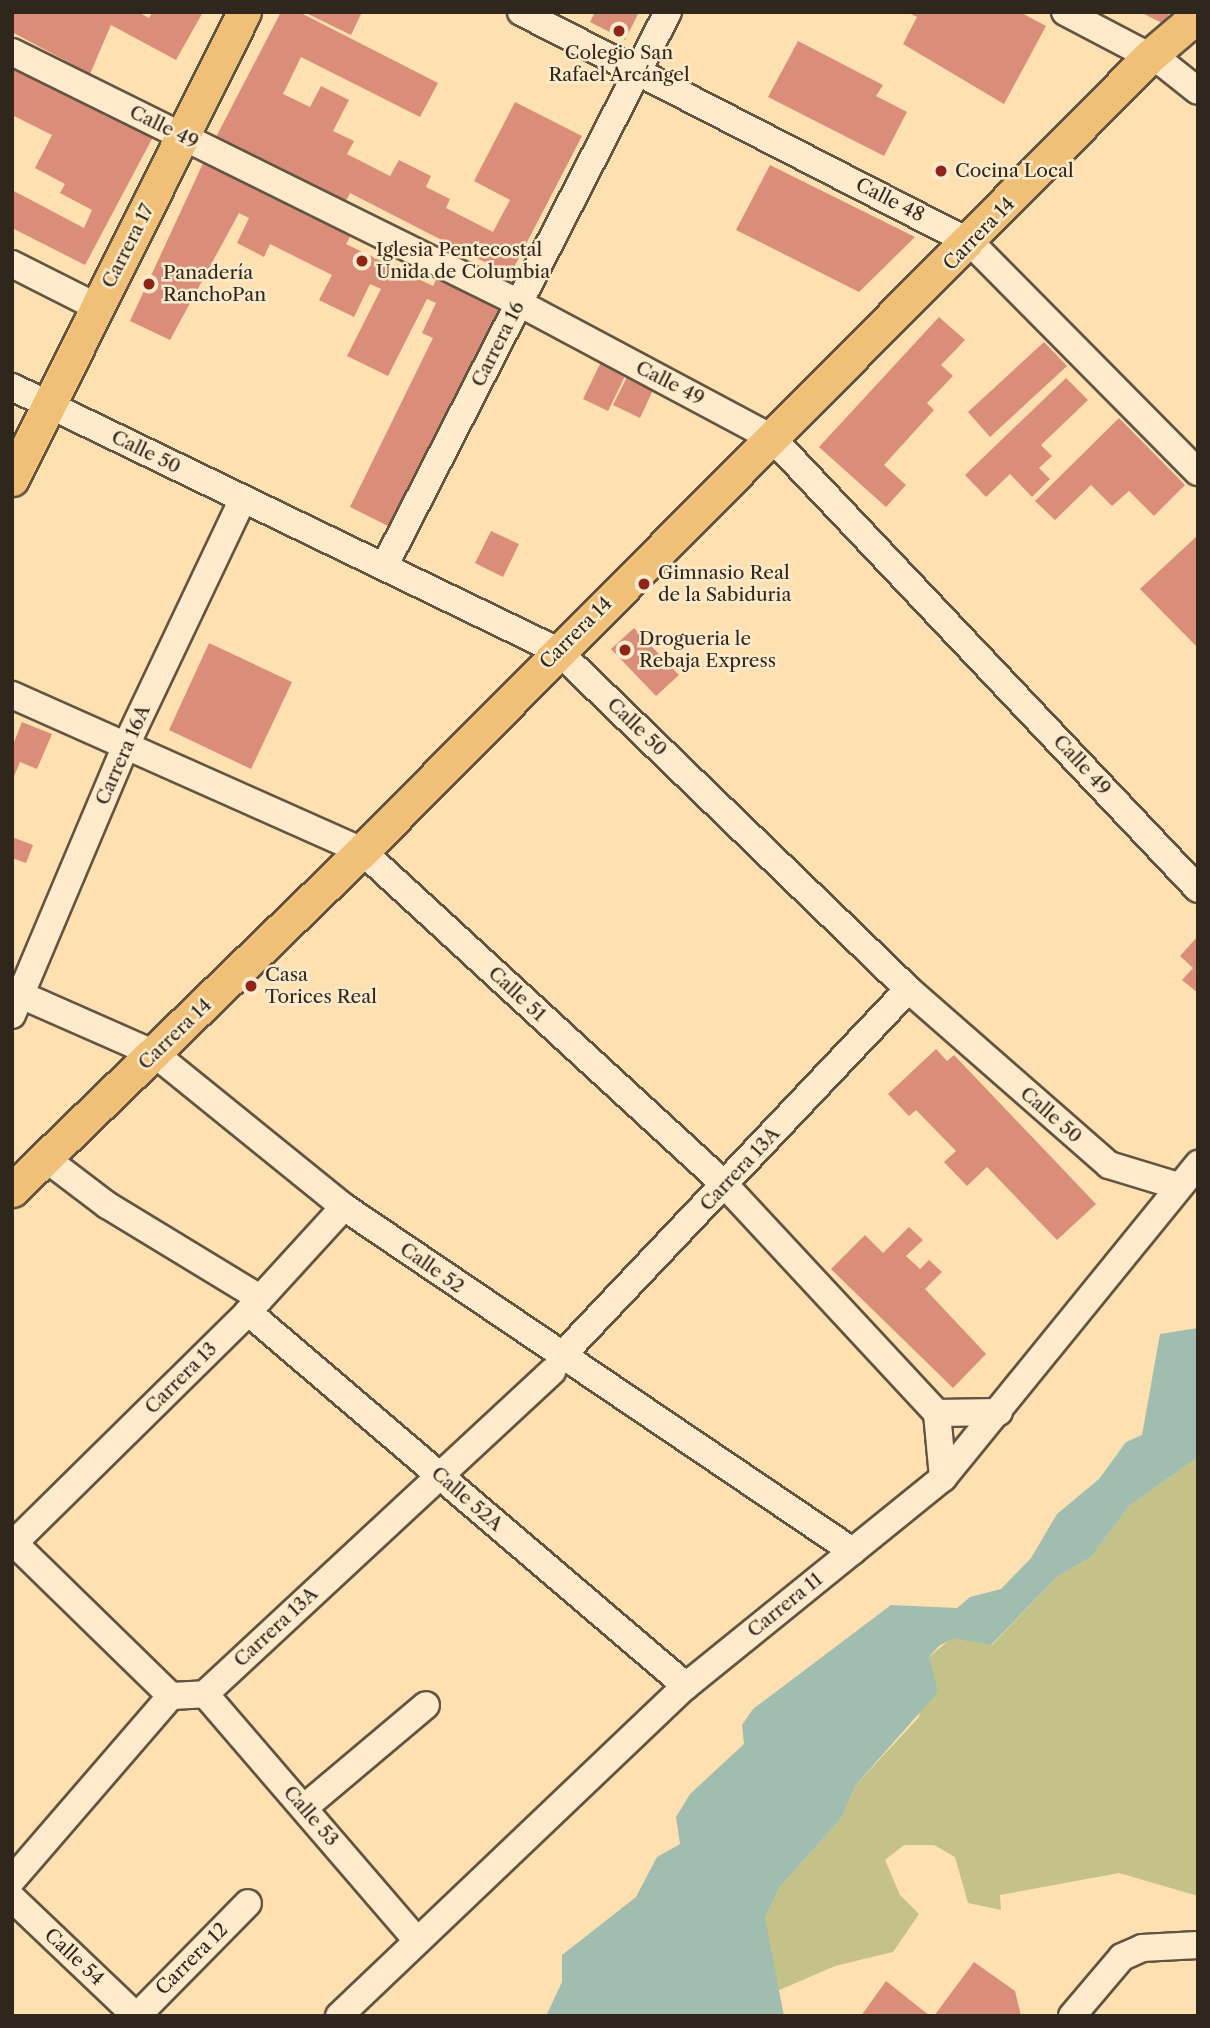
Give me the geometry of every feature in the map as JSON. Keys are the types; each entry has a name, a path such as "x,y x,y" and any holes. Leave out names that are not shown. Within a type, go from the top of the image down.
{"main road":[{"name":"Carrera 17","path":"12,479 244,12"},
{"name":"Carrera 14","path":"12,1191 362,851 558,651 971,243 1150,56 1198,15"}],"street":[{"name":"Calle 48","path":"521,12 639,70 971,243 1198,472"},
{"name":"Carrera 16","path":"385,565 668,12"},
{"path":"1065,12 1150,56 1198,90"},
{"name":"Calle 49","path":"12,52 519,303 772,438 1198,889"},
{"path":"12,264 97,307"},
{"name":"Calle 50","path":"12,387 385,565 558,651 908,989 1108,1165 1178,1186"},
{"name":"Carrera 16A","path":"15,999 128,741 243,499"},
{"name":"Calle 51","path":"12,695 128,741 362,851 725,1185 937,1413"},
{"name":"Carrera 13A","path":"570,1347 908,989"},
{"name":"Calle 52","path":"15,999 155,1054 344,1207 852,1551"},
{"name":"Calle 52A","path":"45,1158 107,1205 254,1305 438,1474 686,1686"},
{"name":"Carrera 11","path":"339,2016 416,1939 686,1686 943,1478 1198,1164"},
{"name":"Carrera 13","path":"13,1543 254,1305 344,1207"},
{"name":"Carrera 13A","path":"205,1694 438,1474 552,1371"},
{"path":"943,1478 937,1413 999,1412"},
{"path":"13,1543 171,1696"},
{"path":"13,1881 171,1696 205,1694"},
{"name":"Calle 53","path":"205,1694 416,1939"},
{"path":"305,1808 426,1705"},
{"name":"Calle 54","path":"13,1881 136,2016"},
{"name":"Carrera 12","path":"136,2016 248,1903"},
{"path":"1072,2016 1122,1956 1198,1945"}],"shaded area":[{"path":"1198,1328 1198,1457 1129,1506 1091,1557 1058,1576 991,1645 954,1638 939,1646 929,1657 938,1692 855,1786 842,1817 780,1887 765,1918 784,2016 546,2016 562,1982 562,1955 636,1897 657,1857 680,1844 676,1817 690,1794 744,1744 742,1725 753,1709 891,1605 957,1608 970,1597 1001,1589 1031,1558 1057,1514 1099,1479 1126,1442 1142,1435 1160,1334"},
{"path":"1198,1457 1198,1896 1119,1873 1000,1895 1001,1910 968,1903 955,1857 934,1845 904,1845 885,1860 900,1895 919,1914 893,1952 835,1966 775,1992 765,1918 780,1887 842,1817 855,1786 919,1717 929,1657 953,1637 992,1645 1058,1576 1091,1557 1129,1506"}],"building":[{"path":"12,12 138,12 149,18 152,12 203,12 176,60 111,25 90,74 12,32"},
{"path":"281,12 299,12 438,83 420,117 301,57 283,94 310,107 321,86 349,100 333,131 354,141 347,154 390,176 399,160 431,176 426,187 450,199 446,208 493,232 510,200 474,181 515,102 582,136 510,275 350,193 345,203 216,137"},
{"path":"304,12 362,12 351,35"},
{"name":"Colegio San Rafael Arcángel","path":"595,12 639,12 625,40 590,22"},
{"path":"907,12 1020,12 1046,26 1004,104 903,44 917,17"},
{"path":"1140,12 1170,12 1164,24"},
{"path":"798,41 883,85 876,96 907,112 884,156 768,97"},
{"path":"12,64 153,137 85,265 12,228 12,190 84,228 92,210 60,193 65,184 35,168 52,135 12,115"},
{"path":"205,159 353,231 346,244 433,286 441,270 504,300 392,528 350,507 433,338 422,333 436,303 427,299 431,291 388,376 347,356 381,289 370,284 354,317 319,300 332,275 270,244 264,257 237,243 249,218 239,213 170,340 130,321"},
{"path":"770,165 915,237 859,292 736,230"},
{"path":"939,317 965,340 941,365 953,376 927,403 934,410 884,465 906,485 886,507 819,447"},
{"path":"1044,342 1067,366 990,437 968,412"},
{"path":"601,362 626,374 608,411 583,399"},
{"path":"628,375 654,388 640,418 613,405"},
{"path":"1066,378 1088,400 1041,445 1052,456 1039,468 1050,479 1032,497 1010,474 986,497 965,475"},
{"path":"1119,418 1185,485 1154,516 1129,491 1112,506 1091,485 1055,520 1035,501"},
{"path":"491,531 519,544 503,577 475,563"},
{"path":"1198,535 1198,648 1140,589"},
{"path":"634,628 679,675 656,696 611,649"},
{"path":"209,643 292,682 251,769 169,730"},
{"path":"22,722 52,734 37,769 20,762 12,781 12,747"},
{"path":"12,837 33,845 26,863 12,858"},
{"path":"1198,936 1198,993 1182,980 1193,968 1180,956"},
{"path":"936,1049 947,1061 954,1055 1096,1204 1057,1240 987,1167 967,1186 944,1162 956,1151 916,1110 909,1116 888,1094"},
{"path":"909,1227 923,1240 906,1256 920,1269 929,1260 942,1272 925,1289 986,1354 953,1388 831,1269 865,1235 883,1253"},
{"path":"974,1962 1015,1991 1021,2016 934,2016"},
{"path":"886,1981 930,2016 861,2016"}],"place":[{"name":"Colegio San Rafael Arcángel","path":"619,31"},
{"name":"Cocina Local","path":"941,171"},
{"name":"Iglesia Pentecostal Unida de Columbia","path":"362,261"},
{"name":"Panadería RanchoPan","path":"149,284"},
{"name":"Gimnasio Real de la Sabiduria","path":"644,584"},
{"name":"Drogueria le Rebaja Express","path":"625,650"},
{"name":"Casa Torices Real","path":"251,986"}]}
